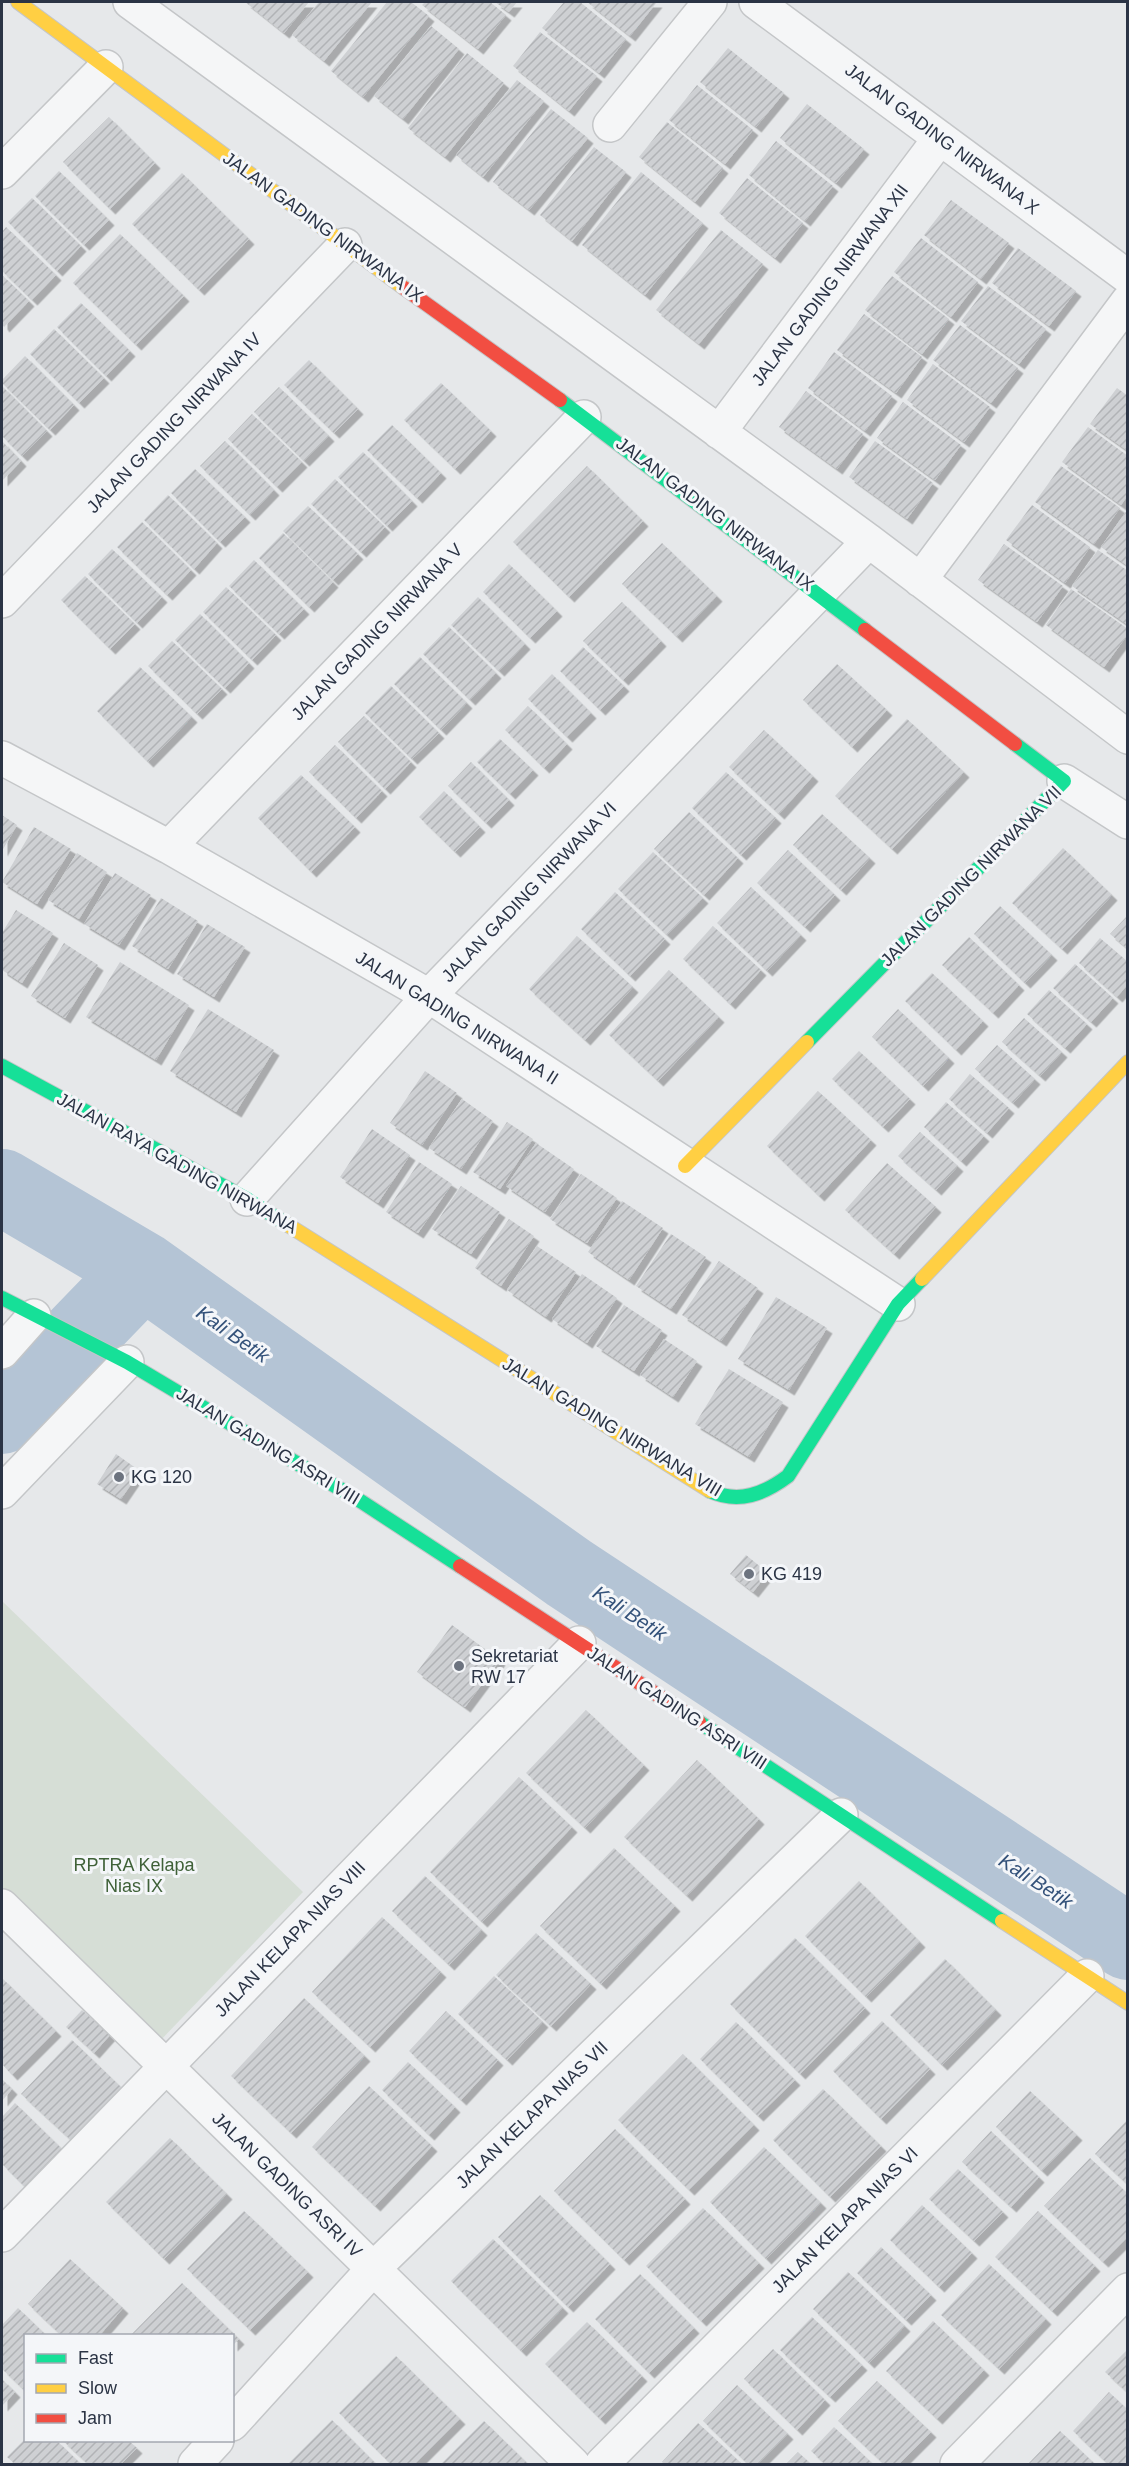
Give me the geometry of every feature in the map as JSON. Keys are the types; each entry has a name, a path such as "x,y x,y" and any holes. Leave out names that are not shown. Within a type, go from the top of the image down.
{"street":[{"name":"JALAN GADING NIRWANA IX","path":"18,2 345,245 584,417 818,593 869,541"},
{"path":"130,2 920,580 1122,722"},
{"path":"610,125 710,2"},
{"name":"JALAN GADING NIRWANA X","path":"756,2 1128,277"},
{"path":"2,172 106,67"},
{"name":"JALAN GADING NIRWANA XII","path":"719,432 940,138"},
{"name":"JALAN GADING NIRWANA IV","path":"2,601 345,245"},
{"path":"920,580 1128,301"},
{"name":"JALAN GADING NIRWANA V","path":"169,847 584,417"},
{"name":"JALAN GADING NIRWANA VII","path":"686,1166 1064,781 818,593"},
{"name":"JALAN GADING NIRWANA VI","path":"248,1199 429,996 818,593"},
{"name":"JALAN GADING NIRWANA II","path":"2,758 169,847 429,996 898,1304"},
{"path":"1064,781 1128,822"},
{"name":"JALAN GADING NIRWANA VIII","path":"411,1303 712,1492 729,1498 751,1496 769,1491 788,1476 898,1304 1128,1062"},
{"name":"JALAN RAYA GADING NIRWANA","path":"2,1066 248,1199 411,1303"},
{"name":"JALAN GADING ASRI VIII","path":"2,1298 122,1360 362,1502 1128,2003"},
{"path":"2,1352 37,1317"},
{"path":"2,1492 122,1360"},
{"name":"JALAN KELAPA NIAS VIII","path":"2,2235 579,1643"},
{"name":"JALAN KELAPA NIAS VII","path":"234,2422 373,2269 841,1815"},
{"name":"JALAN GADING ASRI IV","path":"2,1906 573,2464"},
{"name":"JALAN KELAPA NIAS VI","path":"602,2464 1087,1976"},
{"path":"957,2464 1128,2290"},
{"path":"195,2464 215,2442"}],"green space":[{"name":"RPTRA Kelapa Nias IX","path":"2,1601 303,1892 157,2044 2,1894"}],"building":[{"path":"245,2 309,2 284,33"},
{"path":"319,2 372,2 324,61 292,35"},
{"path":"387,2 411,2 429,16 363,97 331,71"},
{"path":"425,2 490,2 506,15 478,49 422,5"},
{"path":"495,2 517,2 509,12"},
{"path":"564,2 580,2 626,39 599,73 542,28"},
{"path":"587,2 657,2 630,36"},
{"path":"431,26 459,49 403,119 374,96"},
{"path":"540,32 597,76 569,111 513,66"},
{"path":"728,48 784,93 756,127 700,82"},
{"path":"467,53 504,83 445,157 408,128"},
{"path":"517,80 544,101 483,177 456,155"},
{"path":"697,85 753,130 725,164 669,120"},
{"path":"807,104 864,149 836,183 780,138"},
{"path":"551,109 588,138 529,210 493,182"},
{"path":"109,117 155,163 110,209 63,162"},
{"path":"667,122 723,168 695,202 639,157"},
{"path":"776,141 833,186 805,221 749,175"},
{"path":"594,147 626,172 572,241 540,215"},
{"path":"59,171 109,220 84,245 35,196"},
{"path":"641,172 703,223 645,295 582,245"},
{"path":"182,173 249,239 199,290 132,224"},
{"path":"747,178 803,223 775,258 719,213"},
{"path":"32,198 81,246 57,271 8,222"},
{"path":"951,200 1009,243 981,279 924,235"},
{"path":"6,227 56,275 32,300 2,271 2,232"},
{"path":"721,230 763,264 699,344 656,310"},
{"path":"120,234 184,296 136,345 73,283"},
{"path":"921,238 978,282 951,317 894,272"},
{"path":"1018,248 1076,291 1049,326 992,283"},
{"path":"2,275 29,301 4,327 2,324"},
{"path":"892,276 949,319 922,354 865,310"},
{"path":"988,286 1046,329 1019,364 961,321"},
{"path":"81,303 130,351 106,376 57,327"},
{"path":"864,314 922,357 896,393 837,350"},
{"path":"960,325 1018,368 991,403 933,360"},
{"path":"54,329 104,378 79,403 30,354"},
{"path":"834,352 892,396 865,431 808,388"},
{"path":"25,356 74,405 50,430 2,383 2,380"},
{"path":"309,360 358,409 334,433 284,385"},
{"path":"933,364 990,407 964,442 907,400"},
{"path":"441,383 491,431 455,469 404,420"},
{"path":"2,386 47,431 22,456 2,436"},
{"path":"279,387 329,436 304,461 254,412"},
{"path":"1117,388 1128,396 1128,451 1090,424"},
{"path":"806,391 863,434 837,469 779,427"},
{"path":"903,402 961,445 935,480 877,438"},
{"path":"252,414 302,462 277,487 228,439"},
{"path":"392,425 441,473 417,498 367,450"},
{"path":"1088,427 1128,456 1128,495 1121,505 1062,462"},
{"path":"2,441 21,461 2,481"},
{"path":"225,441 274,490 250,515 200,466"},
{"path":"875,441 933,483 907,519 849,477"},
{"path":"363,452 412,501 387,526 338,477"},
{"path":"587,466 643,521 569,597 513,542"},
{"path":"1061,466 1120,508 1094,544 1035,502"},
{"path":"195,469 245,517 220,542 171,493"},
{"path":"335,479 385,527 361,552 311,504"},
{"path":"168,495 217,543 194,569 144,520"},
{"path":"1032,505 1090,547 1065,583 1006,540"},
{"path":"308,506 358,554 333,580 283,531"},
{"path":"1128,509 1128,566 1101,547"},
{"path":"142,522 191,570 167,595 117,547"},
{"path":"283,533 333,582 309,607 259,558"},
{"path":"662,543 717,596 677,637 622,584"},
{"path":"1004,544 1063,586 1037,622 978,580"},
{"path":"112,549 162,597 137,623 88,574"},
{"path":"1098,550 1128,571 1128,625 1072,586"},
{"path":"254,560 304,609 279,634 229,586"},
{"path":"509,564 557,611 530,638 483,592"},
{"path":"85,576 135,624 110,649 61,600"},
{"path":"226,587 276,635 252,660 203,612"},
{"path":"1071,589 1128,629 1128,634 1104,667 1046,625"},
{"path":"478,597 525,644 499,671 451,625"},
{"path":"622,602 661,641 623,680 583,641"},
{"path":"200,614 249,663 225,688 175,640"},
{"path":"449,627 496,673 470,700 423,654"},
{"path":"172,641 222,689 197,714 148,666"},
{"path":"583,647 624,686 600,710 560,671"},
{"path":"420,657 467,703 441,730 394,684"},
{"path":"837,664 887,710 852,747 803,700"},
{"path":"140,667 192,717 148,762 97,711"},
{"path":"552,674 591,713 567,737 528,699"},
{"path":"391,686 439,733 412,759 365,713"},
{"path":"528,706 567,744 544,768 505,730"},
{"path":"364,716 411,762 385,789 338,742"},
{"path":"907,719 964,772 892,849 835,796"},
{"path":"764,730 813,776 779,814 729,767"},
{"path":"500,739 533,770 510,794 477,762"},
{"path":"335,745 382,791 356,818 309,772"},
{"path":"471,762 509,800 486,823 448,786"},
{"path":"726,772 776,818 741,855 692,808"},
{"path":"301,775 355,827 311,872 258,818"},
{"path":"444,791 480,827 455,852 419,817"},
{"path":"689,812 738,858 704,895 654,849"},
{"path":"822,814 870,858 841,890 793,845"},
{"path":"2,815 17,825 2,851"},
{"path":"34,827 71,849 37,904 2,882"},
{"path":"1063,848 1112,895 1062,949 1012,903"},
{"path":"788,850 835,895 805,927 757,883"},
{"path":"653,852 703,898 667,935 618,889"},
{"path":"77,853 107,872 79,919 48,900"},
{"path":"115,873 151,895 119,945 84,924"},
{"path":"751,887 801,935 767,971 717,923"},
{"path":"615,892 665,939 630,976 581,929"},
{"path":"161,898 198,921 168,969 132,946"},
{"path":"1000,906 1052,955 1025,983 974,934"},
{"path":"16,910 53,933 22,983 2,970 2,933"},
{"path":"1128,915 1128,949 1110,934"},
{"path":"207,924 245,947 214,997 177,974"},
{"path":"713,926 761,970 730,1004 683,959"},
{"path":"577,936 633,987 585,1040 529,989"},
{"path":"969,937 1019,985 993,1013 942,965"},
{"path":"1100,938 1128,962 1128,984 1117,997 1079,963"},
{"path":"64,943 98,965 65,1018 31,996"},
{"path":"120,962 189,1005 156,1060 86,1017"},
{"path":"1075,964 1113,998 1091,1022 1053,988"},
{"path":"669,970 719,1017 658,1081 609,1035"},
{"path":"932,973 983,1021 956,1050 905,1001"},
{"path":"1049,990 1087,1024 1065,1048 1027,1014"},
{"path":"208,1009 274,1050 236,1112 170,1071"},
{"path":"898,1009 949,1058 923,1086 872,1037"},
{"path":"1024,1018 1062,1052 1040,1076 1002,1042"},
{"path":"997,1045 1035,1079 1013,1103 975,1069"},
{"path":"859,1051 910,1099 883,1127 832,1079"},
{"path":"425,1071 457,1093 422,1145 390,1123"},
{"path":"970,1074 1009,1108 987,1133 949,1099"},
{"path":"818,1091 871,1140 819,1196 767,1146"},
{"path":"462,1099 493,1121 461,1169 429,1148"},
{"path":"946,1102 984,1136 961,1161 924,1127"},
{"path":"507,1122 533,1139 500,1189 473,1172"},
{"path":"372,1129 410,1155 378,1203 340,1177"},
{"path":"920,1132 958,1166 936,1190 898,1156"},
{"path":"536,1143 574,1169 545,1212 506,1186"},
{"path":"419,1162 452,1184 418,1233 386,1212"},
{"path":"887,1163 936,1207 894,1254 845,1210"},
{"path":"581,1174 617,1198 587,1243 550,1219"},
{"path":"461,1186 500,1212 471,1254 432,1229"},
{"path":"622,1201 663,1228 629,1280 588,1252"},
{"path":"509,1219 534,1236 501,1286 475,1268"},
{"path":"671,1234 706,1257 671,1309 636,1286"},
{"path":"537,1246 576,1272 546,1317 507,1290"},
{"path":"719,1261 758,1288 721,1341 682,1315"},
{"path":"582,1274 617,1298 587,1343 552,1319"},
{"path":"776,1297 827,1328 789,1390 738,1359"},
{"path":"624,1305 662,1330 634,1371 596,1346"},
{"path":"664,1339 697,1361 673,1397 640,1375"},
{"path":"729,1369 783,1402 749,1457 695,1424"},
{"name":"KG 120","path":"116,1454 140,1471 121,1499 97,1484"},
{"name":"KG 419","path":"746,1555 768,1573 753,1592 730,1574"},
{"name":"Sekretariat RW 17","path":"452,1625 500,1660 465,1707 417,1672"},
{"path":"586,1710 644,1765 585,1828 526,1773"},
{"path":"697,1760 759,1819 687,1896 624,1837"},
{"path":"519,1777 572,1827 482,1922 430,1872"},
{"path":"614,1848 675,1906 601,1984 540,1926"},
{"path":"425,1876 482,1930 449,1965 392,1911"},
{"path":"859,1881 920,1942 866,1997 805,1936"},
{"path":"382,1917 441,1972 370,2047 312,1992"},
{"path":"536,1933 591,1984 551,2026 496,1975"},
{"path":"795,1938 865,2008 800,2074 730,2004"},
{"path":"945,1959 996,2010 942,2065 890,2015"},
{"path":"494,1976 543,2022 507,2060 458,2014"},
{"path":"2,1978 56,2031 12,2075 2,2064"},
{"path":"304,1998 365,2056 291,2133 231,2076"},
{"path":"82,2010 110,2035 94,2053 66,2027"},
{"path":"446,2011 498,2060 461,2100 409,2051"},
{"path":"882,2021 930,2069 881,2119 833,2071"},
{"path":"736,2022 795,2080 758,2116 700,2059"},
{"path":"72,2040 123,2089 73,2142 21,2094"},
{"path":"683,2054 754,2125 689,2190 618,2120"},
{"path":"408,2062 455,2107 429,2135 382,2090"},
{"path":"2,2079 12,2089 2,2101"},
{"path":"369,2086 432,2146 375,2206 312,2147"},
{"path":"823,2089 881,2146 830,2197 773,2140"},
{"path":"1030,2091 1077,2135 1042,2171 996,2127"},
{"path":"15,2103 61,2148 24,2186 2,2164 2,2117"},
{"path":"1128,2119 1128,2185 1095,2154"},
{"path":"615,2129 685,2199 624,2260 554,2191"},
{"path":"991,2131 1039,2177 1011,2207 962,2162"},
{"path":"170,2138 227,2194 164,2259 106,2202"},
{"path":"764,2147 821,2203 766,2259 710,2202"},
{"path":"1090,2158 1128,2194 1128,2237 1103,2262 1044,2206"},
{"path":"958,2169 1003,2212 974,2241 929,2199"},
{"path":"540,2195 610,2264 568,2307 498,2237"},
{"path":"922,2205 972,2253 939,2287 890,2240"},
{"path":"703,2208 759,2263 701,2321 646,2266"},
{"path":"244,2211 308,2272 250,2330 187,2269"},
{"path":"1038,2211 1095,2266 1052,2311 995,2257"},
{"path":"493,2239 563,2308 521,2351 451,2281"},
{"path":"881,2247 931,2295 906,2320 857,2273"},
{"path":"70,2259 123,2308 101,2334 60,2334 28,2304"},
{"path":"989,2264 1046,2319 999,2369 941,2315"},
{"path":"848,2272 905,2326 869,2363 813,2309"},
{"path":"640,2274 694,2328 649,2373 595,2319"},
{"path":"182,2283 234,2334 132,2334"},
{"path":"18,2308 45,2334 24,2334 24,2390 2,2369 2,2325"},
{"path":"812,2317 862,2365 830,2397 780,2350"},
{"path":"933,2321 984,2370 937,2419 886,2371"},
{"path":"587,2322 642,2376 600,2419 545,2364"},
{"path":"234,2334 239,2339 234,2344"},
{"path":"773,2349 825,2400 797,2430 744,2379"},
{"path":"1128,2349 1128,2393 1105,2372"},
{"path":"396,2356 460,2419 415,2464 391,2464 339,2413"},
{"path":"2,2379 15,2392 2,2406"},
{"path":"877,2381 931,2432 899,2464 884,2464 838,2421"},
{"path":"737,2385 788,2434 758,2464 748,2464 703,2421"},
{"path":"1109,2392 1128,2410 1128,2464 1108,2464 1073,2431"},
{"path":"332,2420 376,2464 288,2464"},
{"path":"484,2421 528,2464 441,2464"},
{"path":"698,2423 742,2464 664,2464 662,2462"},
{"path":"834,2427 873,2464 825,2464 811,2451"},
{"path":"1060,2431 1095,2464 1028,2464"},
{"path":"24,2440 24,2442 58,2442 81,2464 15,2464 7,2457"},
{"path":"64,2442 130,2442 137,2448 121,2464 88,2464"},
{"path":"798,2452 811,2464 786,2464"}],"waterway":[{"name":"Kali Betik","path":"2,1187 143,1270 569,1573 1128,1942"},
{"name":"Kali Betik","path":"2,1416 143,1270"}],"traffic: fast":[{"path":"560,400 865,630"},
{"path":"807,1042 1064,781 1015,744"},
{"path":"2,1066 247,1199 288,1225"},
{"path":"710,1491 731,1497 741,1497 770,1488 788,1476 898,1304 922,1279"},
{"path":"2,1298 127,1362 362,1502 460,1566"},
{"path":"699,1722 1002,1921"}],"traffic: slow":[{"path":"18,2 404,288"},
{"path":"685,1166 807,1042"},
{"path":"922,1279 1128,1062"},
{"path":"288,1225 710,1491"},
{"path":"1002,1921 1128,2003"}],"traffic: jam":[{"path":"404,288 560,400"},
{"path":"865,630 1015,744"},
{"path":"460,1566 699,1722"}],"place":[{"name":"KG 120","path":"119,1477"},
{"name":"KG 419","path":"749,1574"},
{"name":"Sekretariat RW 17","path":"459,1666"}]}
